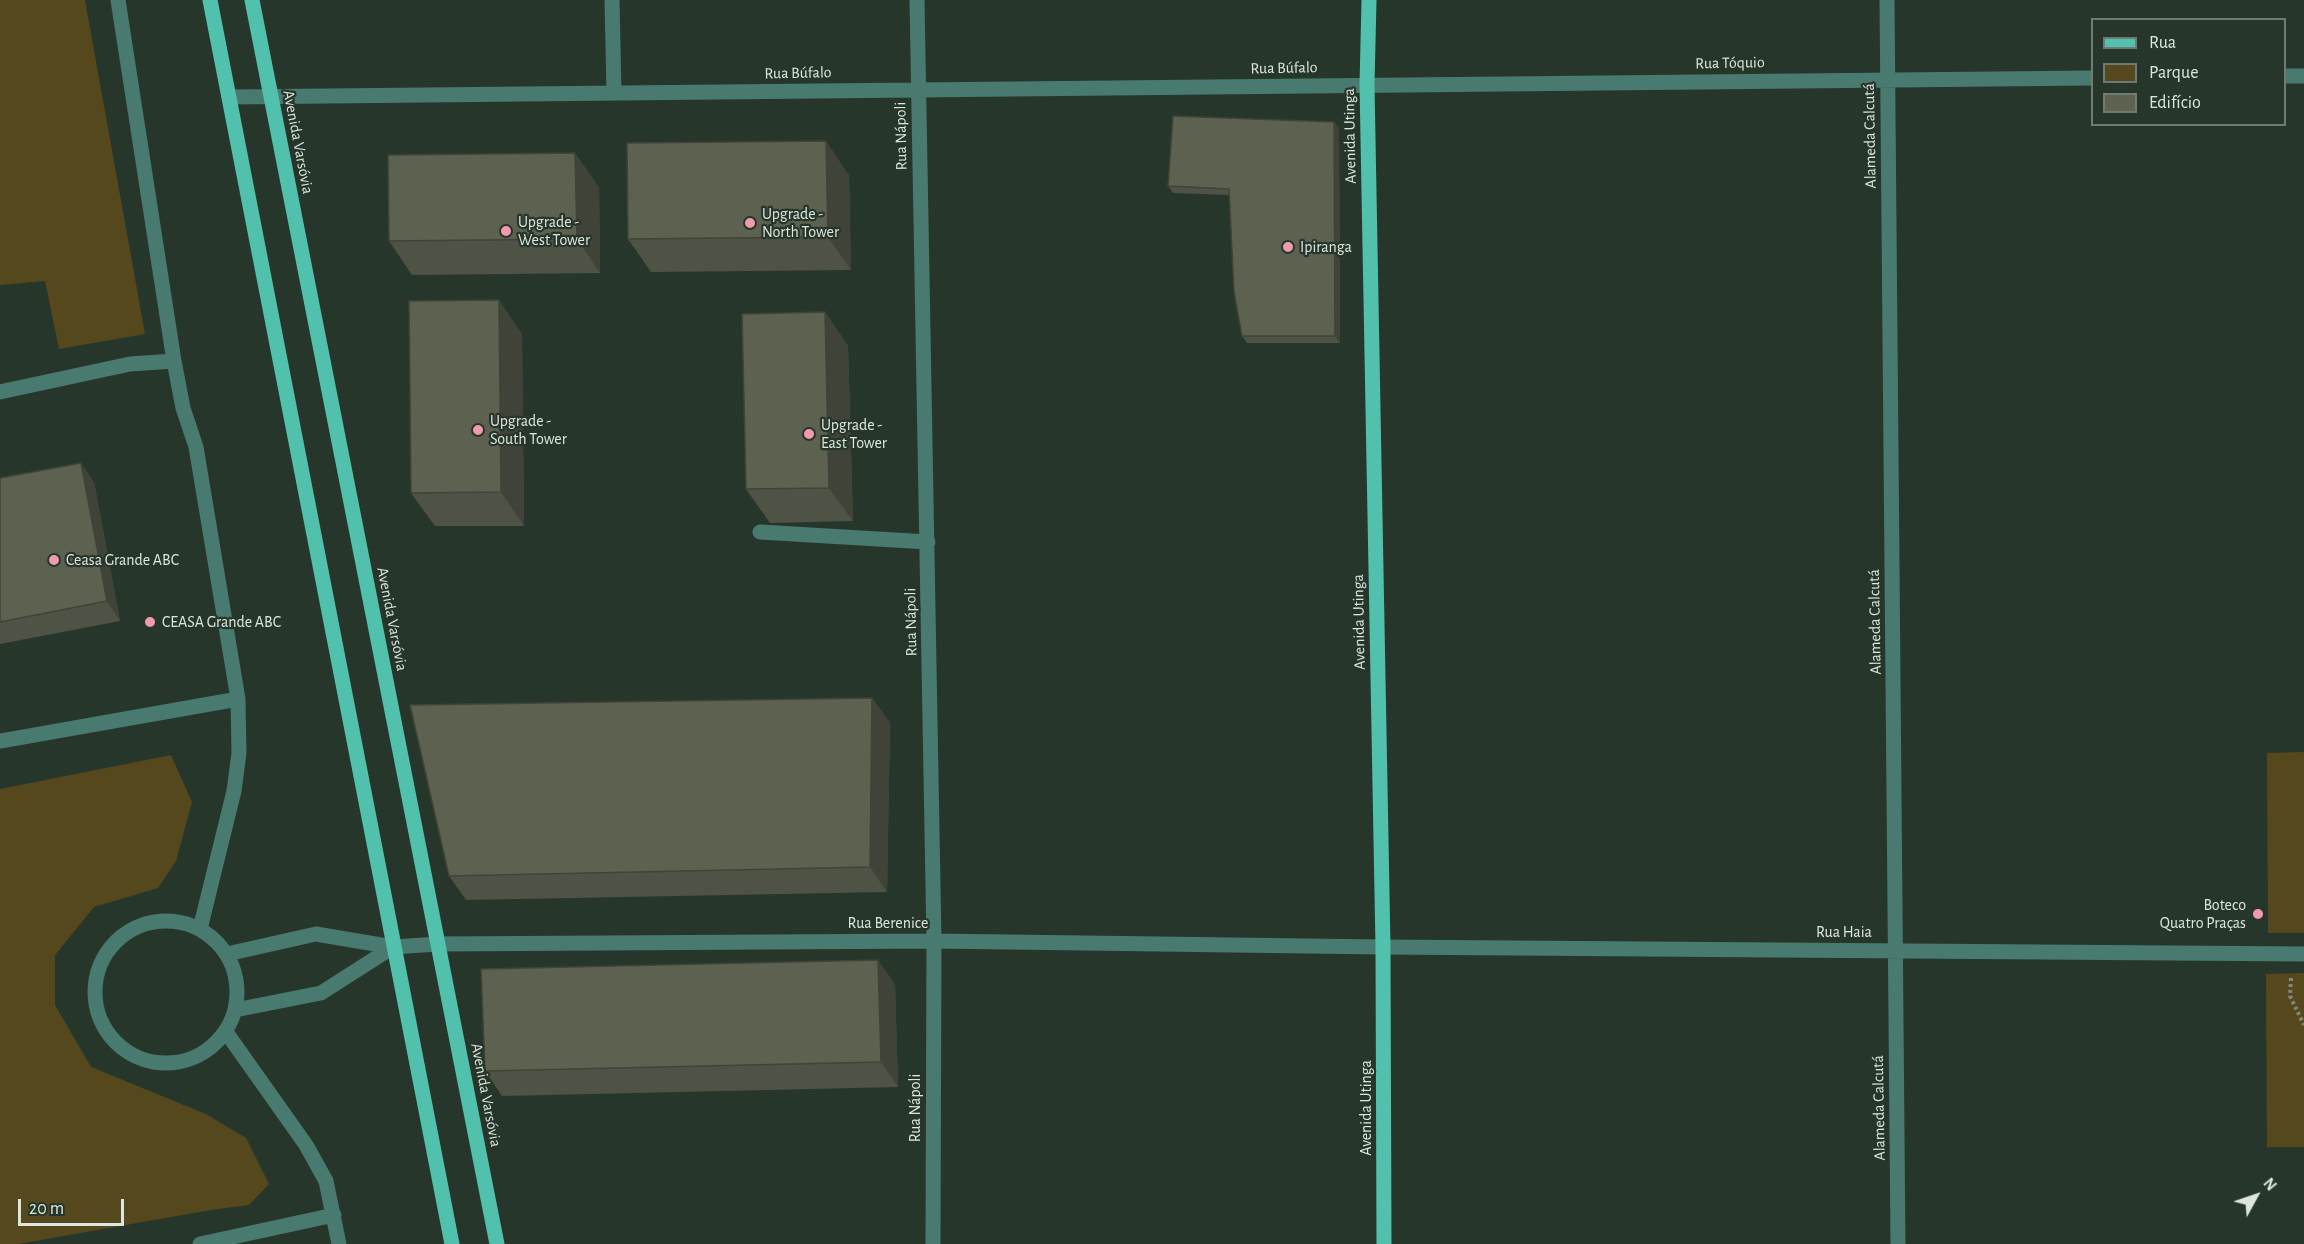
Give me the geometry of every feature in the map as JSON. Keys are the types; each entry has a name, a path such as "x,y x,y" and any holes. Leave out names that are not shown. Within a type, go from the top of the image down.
{"main road":[{"path":"210,0 452,1244"},
{"name":"Avenida Varsóvia","path":"252,0 497,1244"},
{"name":"Avenida Utinga","path":"1369,0 1367,85 1383,947 1384,1244"}],"street":[{"path":"118,0 174,361 183,408 196,447 238,699 239,753 234,791 200,929"},
{"path":"612,0 614,92"},
{"name":"Rua Nápoli","path":"917,0 928,542 933,941 933,1244"},
{"name":"Alameda Calcutá","path":"1887,0 1899,1244"},
{"path":"2286,76 2304,75"},
{"name":"Rua Tóquio","path":"1367,85 2091,78"},
{"name":"Rua Búfalo","path":"229,97 1367,85"},
{"path":"0,392 130,364 174,361"},
{"path":"760,532 928,542"},
{"path":"0,741 238,699"},
{"path":"154,921 178,921 200,929 215,939 227,954 235,972 238,991 235,1010 226,1032 210,1049 188,1059 165,1063 142,1059 122,1048 106,1030 97,1008 95,985 101,962 114,943 132,929 154,921"},
{"name":"Rua Berenice","path":"227,954 316,934 393,947 438,944 933,941 1383,947"},
{"path":"235,1010 321,993 393,947"},
{"name":"Rua Haia","path":"1383,947 2297,954"},
{"path":"226,1032 306,1145 326,1181 339,1244"},
{"path":"200,1244 334,1215"}],"path":[{"path":"2297,954 2290,996 2304,1025"}],"green space":[{"path":"0,0 85,0 145,334 59,349 45,281 0,285"},
{"path":"2304,752 2304,933 2268,933 2267,753"},
{"path":"171,755 192,802 176,861 158,888 94,907 55,955 55,1005 91,1067 206,1114 246,1138 269,1184 249,1205 18,1244 0,1244 0,789"},
{"path":"2304,973 2304,1147 2267,1147 2266,974"}],"building":[{"name":"Ipiranga","path":"1173,116 1334,122 1335,336 1242,336 1234,292 1229,189 1168,186"},
{"path":"826,141 828,237 628,239 627,143"},
{"path":"575,153 577,239 389,241 388,155"},
{"name":"Upgrade - South Tower","path":"499,300 501,492 411,493 409,301"},
{"path":"825,312 829,488 746,489 742,314"},
{"name":"Ceasa Grande ABC","path":"81,463 107,601 0,622 0,478"},
{"path":"872,698 870,867 449,876 410,705"},
{"path":"878,960 881,1062 485,1071 481,969"}],"place":[{"name":"Upgrade - North Tower","path":"750,223"},
{"name":"Upgrade - West Tower","path":"506,231"},
{"name":"Ipiranga","path":"1288,247"},
{"name":"Upgrade - South Tower","path":"478,430"},
{"name":"Upgrade - East Tower","path":"809,434"},
{"name":"Ceasa Grande ABC","path":"54,560"},
{"name":"CEASA Grande ABC","path":"150,622"},
{"name":"Boteco Quatro Praças","path":"2258,914"}]}
